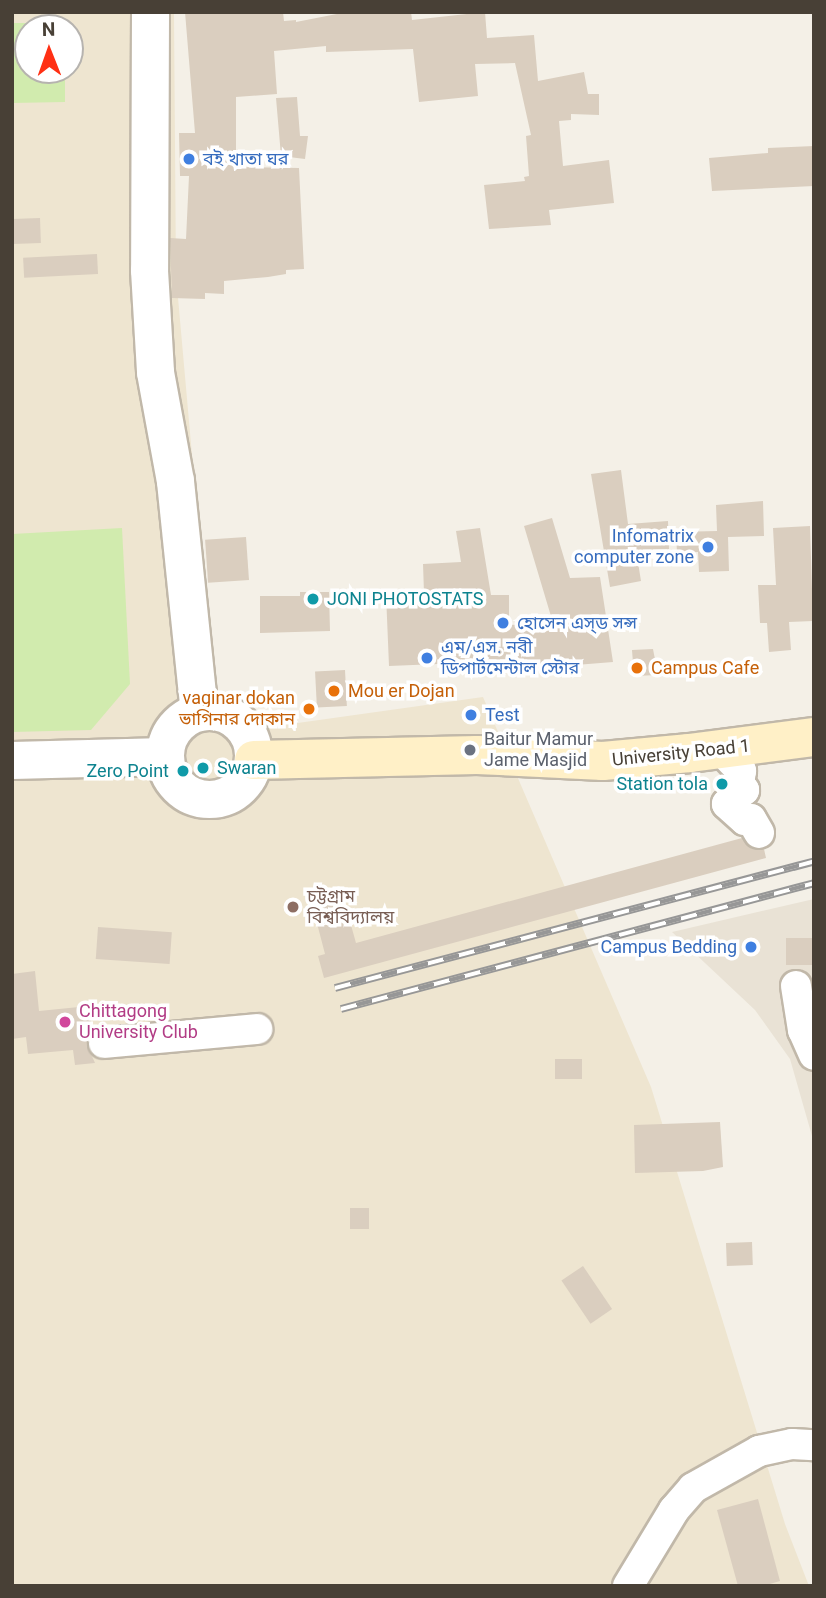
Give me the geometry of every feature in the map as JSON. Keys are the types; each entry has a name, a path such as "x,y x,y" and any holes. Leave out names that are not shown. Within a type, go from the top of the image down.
{"main road":[{"name":"University Road 1","path":"254,760 477,755 603,761 721,750 814,737"}],"street":[{"path":"150,12 149,270 155,372 175,481 199,712"},
{"path":"199,712 227,714 239,722 253,746 254,760 251,771 237,790 211,800 184,792 174,783 164,756 170,733 178,724 199,712"},
{"path":"721,750 741,771 739,784 744,790 727,804 745,820 751,819 759,833"},
{"path":"12,760 164,756"},
{"path":"12,760 111,759"},
{"path":"796,986 803,1030 814,1055"},
{"path":"104,1043 257,1029"},
{"path":"628,1586 674,1510 693,1488 759,1451 792,1444 814,1445"}],"shaded area":[{"name":"চট্টগ্রাম বিশ্ববিদ্যালয়","path":"12,12 174,12 176,275 213,691 262,728 483,697 651,1087 785,1524 809,1586 12,1586"},
{"path":"814,899 814,1143 790,1059 755,1010 672,932"}],"green space":[{"path":"14,23 14,84 65,84 65,102 12,103"},
{"path":"122,528 130,684 91,730 12,732 12,534"}],"building":[{"path":"185,12 283,12 284,21 296,22 347,12 411,12 412,20 485,12 487,38 534,35 538,81 584,72 588,94 599,94 599,115 571,114 571,120 559,121 563,166 609,160 614,203 549,210 551,225 489,229 484,185 525,181 524,177 529,176 526,136 531,135 515,63 475,64 478,96 419,102 413,49 326,52 326,46 274,51 277,94 236,97 236,167 299,168 304,269 286,270 286,274 268,277 224,281 224,294 205,293 205,299 172,298 170,238 186,239 189,176 180,176 179,133 195,133"},
{"path":"297,97 300,136 308,136 305,159 281,156 276,98"},
{"path":"814,146 814,186 712,191 709,158 768,153 768,148"},
{"path":"40,218 41,243 13,244 12,219"},
{"path":"97,254 98,274 24,278 23,258"},
{"path":"621,470 628,524 668,521 669,549 636,550 641,581 610,587 591,474"},
{"path":"763,501 764,536 728,537 729,571 699,572 698,552 677,553 676,532 717,531 716,505"},
{"path":"552,518 570,578 600,577 613,662 513,670 512,661 389,666 386,594 424,593 423,564 461,562 456,531 480,528 491,595 509,595 509,625 553,623 524,526"},
{"path":"810,526 813,621 789,622 791,650 769,652 767,623 760,623 758,585 776,585 773,528"},
{"path":"246,537 249,580 208,583 205,540"},
{"path":"300,592 329,592 330,631 260,633 260,596 300,596"},
{"path":"653,649 658,675 634,676 632,650"},
{"path":"345,670 347,706 317,708 315,672"},
{"path":"742,838 751,848 764,849 766,858 324,978 318,956 325,954 313,908 344,900 356,943"},
{"path":"98,927 172,932 170,964 96,959"},
{"path":"786,938 814,938 814,965 786,965"},
{"name":"Chittagong University Club","path":"35,971 39,1011 89,1006 92,1031 87,1045 95,1063 75,1065 73,1050 28,1054 26,1037 12,1039 12,974"},
{"path":"555,1059 582,1059 582,1079 555,1079"},
{"path":"720,1122 723,1167 703,1171 635,1173 634,1125"},
{"path":"350,1208 369,1208 369,1229 350,1229"},
{"path":"752,1242 753,1265 727,1266 726,1243"},
{"path":"583,1266 612,1309 591,1324 561,1281"},
{"path":"758,1499 780,1581 763,1586 738,1586 717,1510"}],"railway":[{"path":"335,988 814,861"},
{"path":"341,1009 814,883"}],"place":[{"name":"বই খাতা ঘর","path":"189,159"},
{"name":"Infomatrix computer zone","path":"708,547"},
{"name":"JONI PHOTOSTATS","path":"313,599"},
{"name":"হোসেন এস্ড সন্স","path":"503,623"},
{"name":"এম/এস. নবী ডিপার্টমেন্টাল স্টোর","path":"427,658"},
{"name":"Campus Cafe","path":"637,668"},
{"name":"Mou er Dojan","path":"334,691"},
{"name":"vaginar dokan ভাগিনার দোকান","path":"309,709"},
{"name":"Test","path":"471,715"},
{"name":"Baitur Mamur Jame Masjid","path":"470,750"},
{"name":"Swaran","path":"203,768"},
{"name":"Zero Point","path":"183,771"},
{"name":"Station tola","path":"722,784"},
{"name":"চট্টগ্রাম বিশ্ববিদ্যালয়","path":"293,907"},
{"name":"Campus Bedding","path":"751,947"},
{"name":"Chittagong University Club","path":"65,1022"}]}
